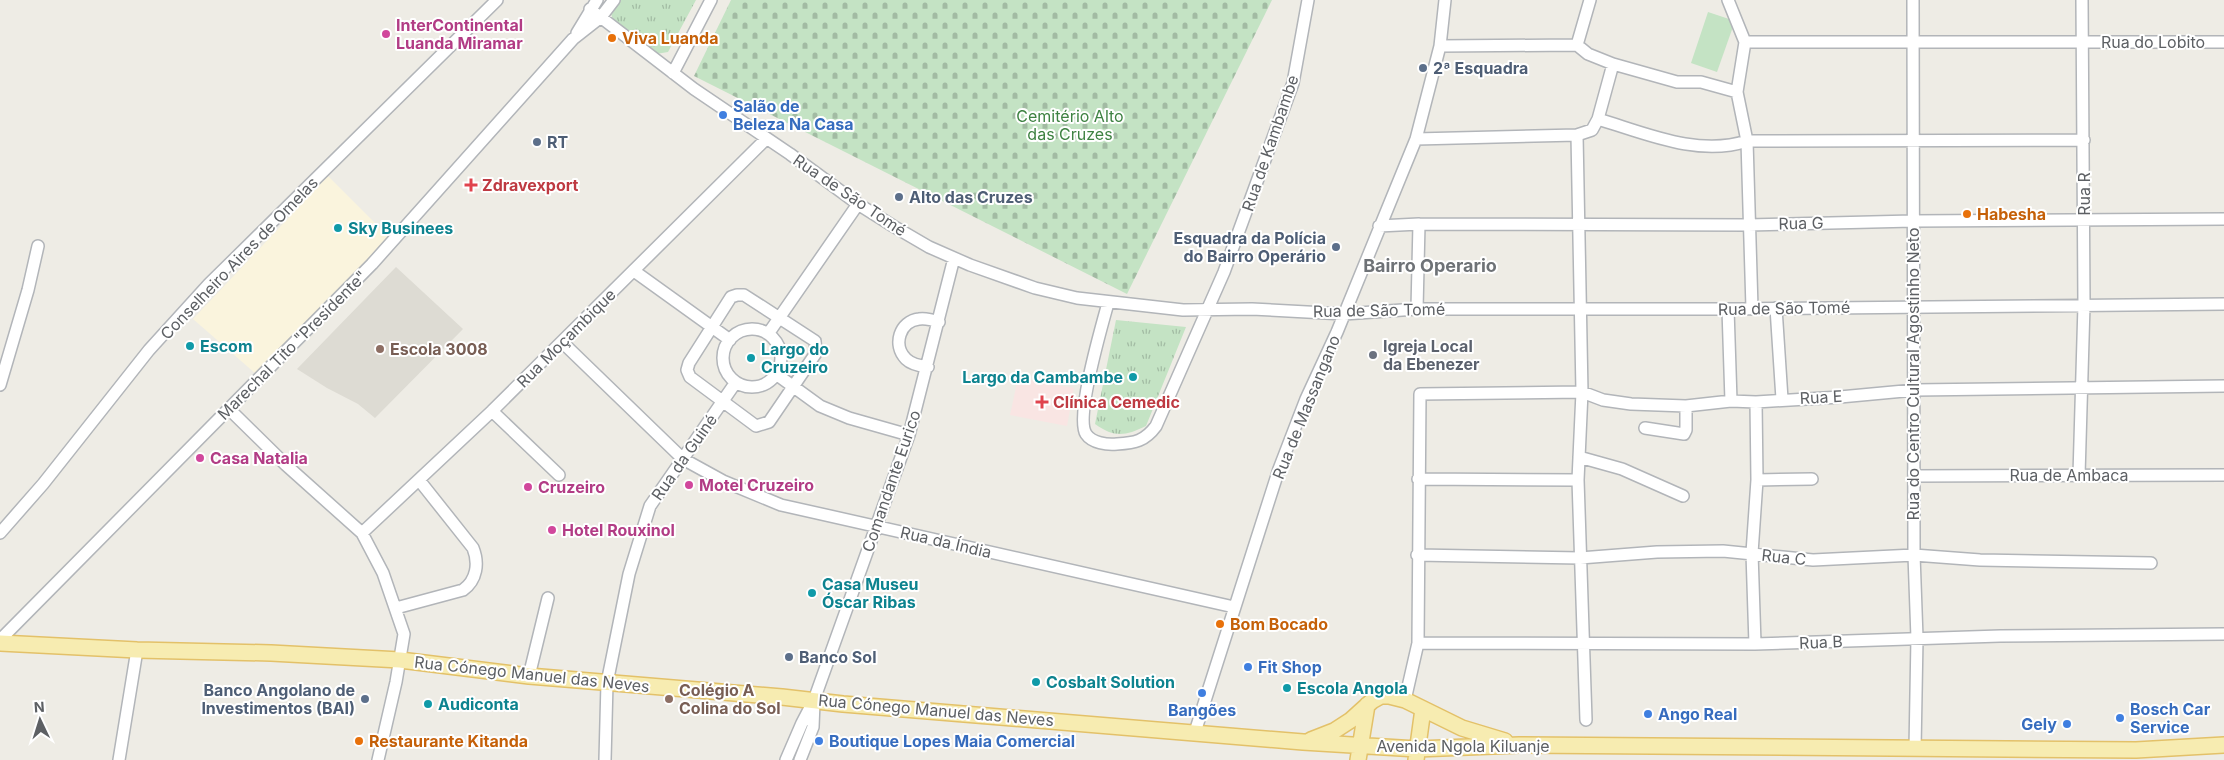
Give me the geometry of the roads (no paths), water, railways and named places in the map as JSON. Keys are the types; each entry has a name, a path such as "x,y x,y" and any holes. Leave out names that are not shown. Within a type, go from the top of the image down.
{"main road":[{"name":"Rua Cónego Manuel das Neves","path":"0,641 137,650 271,653 400,660 529,676 1303,742"},
{"path":"1303,742 1334,731 1381,696 1397,696 1462,728 1519,745"},
{"path":"1359,752 1367,705"},
{"path":"1416,754 1423,709"},
{"name":"Avenida Ngola Kiluanje","path":"1303,742 1359,752 1416,754 1519,745 1836,754 1915,749 2135,755 2224,745"}],"street":[{"name":"Conselheiro Aires de Omelas","path":"0,533 43,484 149,350 209,284 497,0"},
{"name":"Marechal Tito \"Presidente\"","path":"0,641 372,264 573,39 601,17 614,0"},
{"path":"673,73 711,0"},
{"name":"Rua de Kambambe","path":"1108,302 1086,396 1082,424 1085,434 1093,441 1114,444 1137,443 1148,436 1156,426 1224,272 1293,83 1308,0"},
{"name":"Rua de Massangano","path":"1195,732 1282,460 1416,138 1440,46 1445,0"},
{"path":"1577,45 1590,0"},
{"path":"1728,0 1745,42 1737,92 1747,141 1748,225 1752,308"},
{"name":"Rua do Centro Cultural Agostinho Neto","path":"1913,0 1914,555 1917,638 1915,749"},
{"name":"Rua R","path":"2080,475 2084,305 2082,0"},
{"name":"Marechal Tito \"Presidente\"","path":"573,39 594,4"},
{"name":"Rua de São Tomé","path":"594,4 601,17 673,73 858,204 929,247 954,258 1034,288 1077,298 1183,310 1252,309 1344,314 1417,309 1728,309 2224,304"},
{"name":"Rua do Lobito","path":"1745,42 2224,42"},
{"path":"1440,46 1577,45 1588,54 1613,64 1677,82 1701,82 1737,92"},
{"path":"1416,138 1577,135 1592,130 1598,120 1613,64"},
{"path":"1598,120 1681,144 1721,146 1733,146 1747,141 1912,139 2084,140"},
{"path":"1577,135 1582,392 1578,480 1586,720"},
{"name":"Rua Moçambique","path":"362,533 492,411 766,138"},
{"path":"768,334 858,204"},
{"name":"Rua G","path":"1379,226 1580,223 1748,225 1913,221 2224,219"},
{"path":"1417,309 1419,224"},
{"path":"0,385 28,290 38,246"},
{"name":"Comandante Eurico","path":"786,760 814,700 909,435 928,367 954,258"},
{"path":"634,271 730,340"},
{"path":"737,294 744,295 780,318 815,341 816,353 769,422 756,426 690,377 687,370 689,363 731,297 737,294"},
{"path":"1776,308 1782,399"},
{"path":"1728,309 1731,401"},
{"path":"928,367 910,362 904,357 898,344 899,336 902,329 914,320 921,319 939,322"},
{"path":"752,330 768,334 775,341 781,357 776,374 763,385 754,387 736,382 725,368 723,358 730,340 736,335 752,330"},
{"name":"Rua da Índia","path":"562,342 683,459 723,481 781,504 1071,572 1234,607"},
{"path":"776,374 820,406 849,418 909,435"},
{"name":"Rua da Guiné","path":"605,760 608,683 629,574 650,506 736,382"},
{"name":"Rua E","path":"1418,479 1420,394 1582,392 1603,400 1632,404 1686,406 1731,401 1756,402 1840,397 1915,390 2224,386"},
{"path":"1754,644 1752,553 1757,480 1756,402"},
{"path":"1645,428 1684,434 1686,430 1686,406"},
{"path":"228,409 286,465 362,533 383,573 404,634 378,760"},
{"path":"492,411 559,475"},
{"path":"1579,457 1622,469 1683,496"},
{"name":"Rua de Ambaca","path":"1914,476 2224,475"},
{"path":"1405,700 1418,644 1418,479 1578,480"},
{"path":"1757,480 1812,479"},
{"path":"396,608 463,590 470,585 476,571 476,554 473,548 419,480"},
{"name":"Rua C","path":"1417,555 1580,558 1693,551 1752,553 1813,560 1914,555 1990,560 2151,564"},
{"path":"529,676 548,598"},
{"name":"Rua B","path":"1418,644 1583,642 1754,644 1917,638 2224,634"},
{"path":"119,760 137,650"},
{"name":"Comandante Eurico","path":"800,760 813,727 814,700"}],"place":[{"name":"InterContinental Luanda Miramar","path":"386,34"},
{"name":"Viva Luanda","path":"612,38"},
{"name":"2ª Esquadra","path":"1423,68"},
{"name":"Salão de Beleza Na Casa","path":"723,115"},
{"name":"RT","path":"537,142"},
{"name":"Zdravexport","path":"471,185"},
{"name":"Alto das Cruzes","path":"899,197"},
{"name":"Habesha","path":"1967,214"},
{"name":"Sky Businees","path":"338,228"},
{"name":"Esquadra da Polícia do Bairro Operário","path":"1336,247"},
{"name":"Escom","path":"190,346"},
{"name":"Escola 3008","path":"380,349"},
{"name":"Igreja Local da Ebenezer","path":"1373,355"},
{"name":"Largo do Cruzeiro","path":"751,358"},
{"name":"Largo da Cambambe","path":"1133,377"},
{"name":"Clínica Cemedic","path":"1042,402"},
{"name":"Casa Natalia","path":"200,458"},
{"name":"Motel Cruzeiro","path":"689,485"},
{"name":"Cruzeiro","path":"528,487"},
{"name":"Hotel Rouxinol","path":"552,530"},
{"name":"Casa Museu Óscar Ribas","path":"812,593"},
{"name":"Bom Bocado","path":"1220,624"},
{"name":"Banco Sol","path":"789,657"},
{"name":"Fit Shop","path":"1248,667"},
{"name":"Cosbalt Solution","path":"1036,682"},
{"name":"Escola Angola","path":"1287,688"},
{"name":"Bangões","path":"1202,693"},
{"name":"Banco Angolano de Investimentos (BAI)","path":"365,699"},
{"name":"Colégio A Colina do Sol","path":"669,699"},
{"name":"Audiconta","path":"428,704"},
{"name":"Ango Real","path":"1648,714"},
{"name":"Bosch Car Service","path":"2120,718"},
{"name":"Gely","path":"2067,724"},
{"name":"Restaurante Kitanda","path":"359,741"},
{"name":"Boutique Lopes Maia Comercial","path":"819,741"}],"district":[{"name":"Bairro Operario","path":"1430,265"}],"park label":[{"name":"Cemitério Alto das Cruzes","path":"1070,125"}]}
